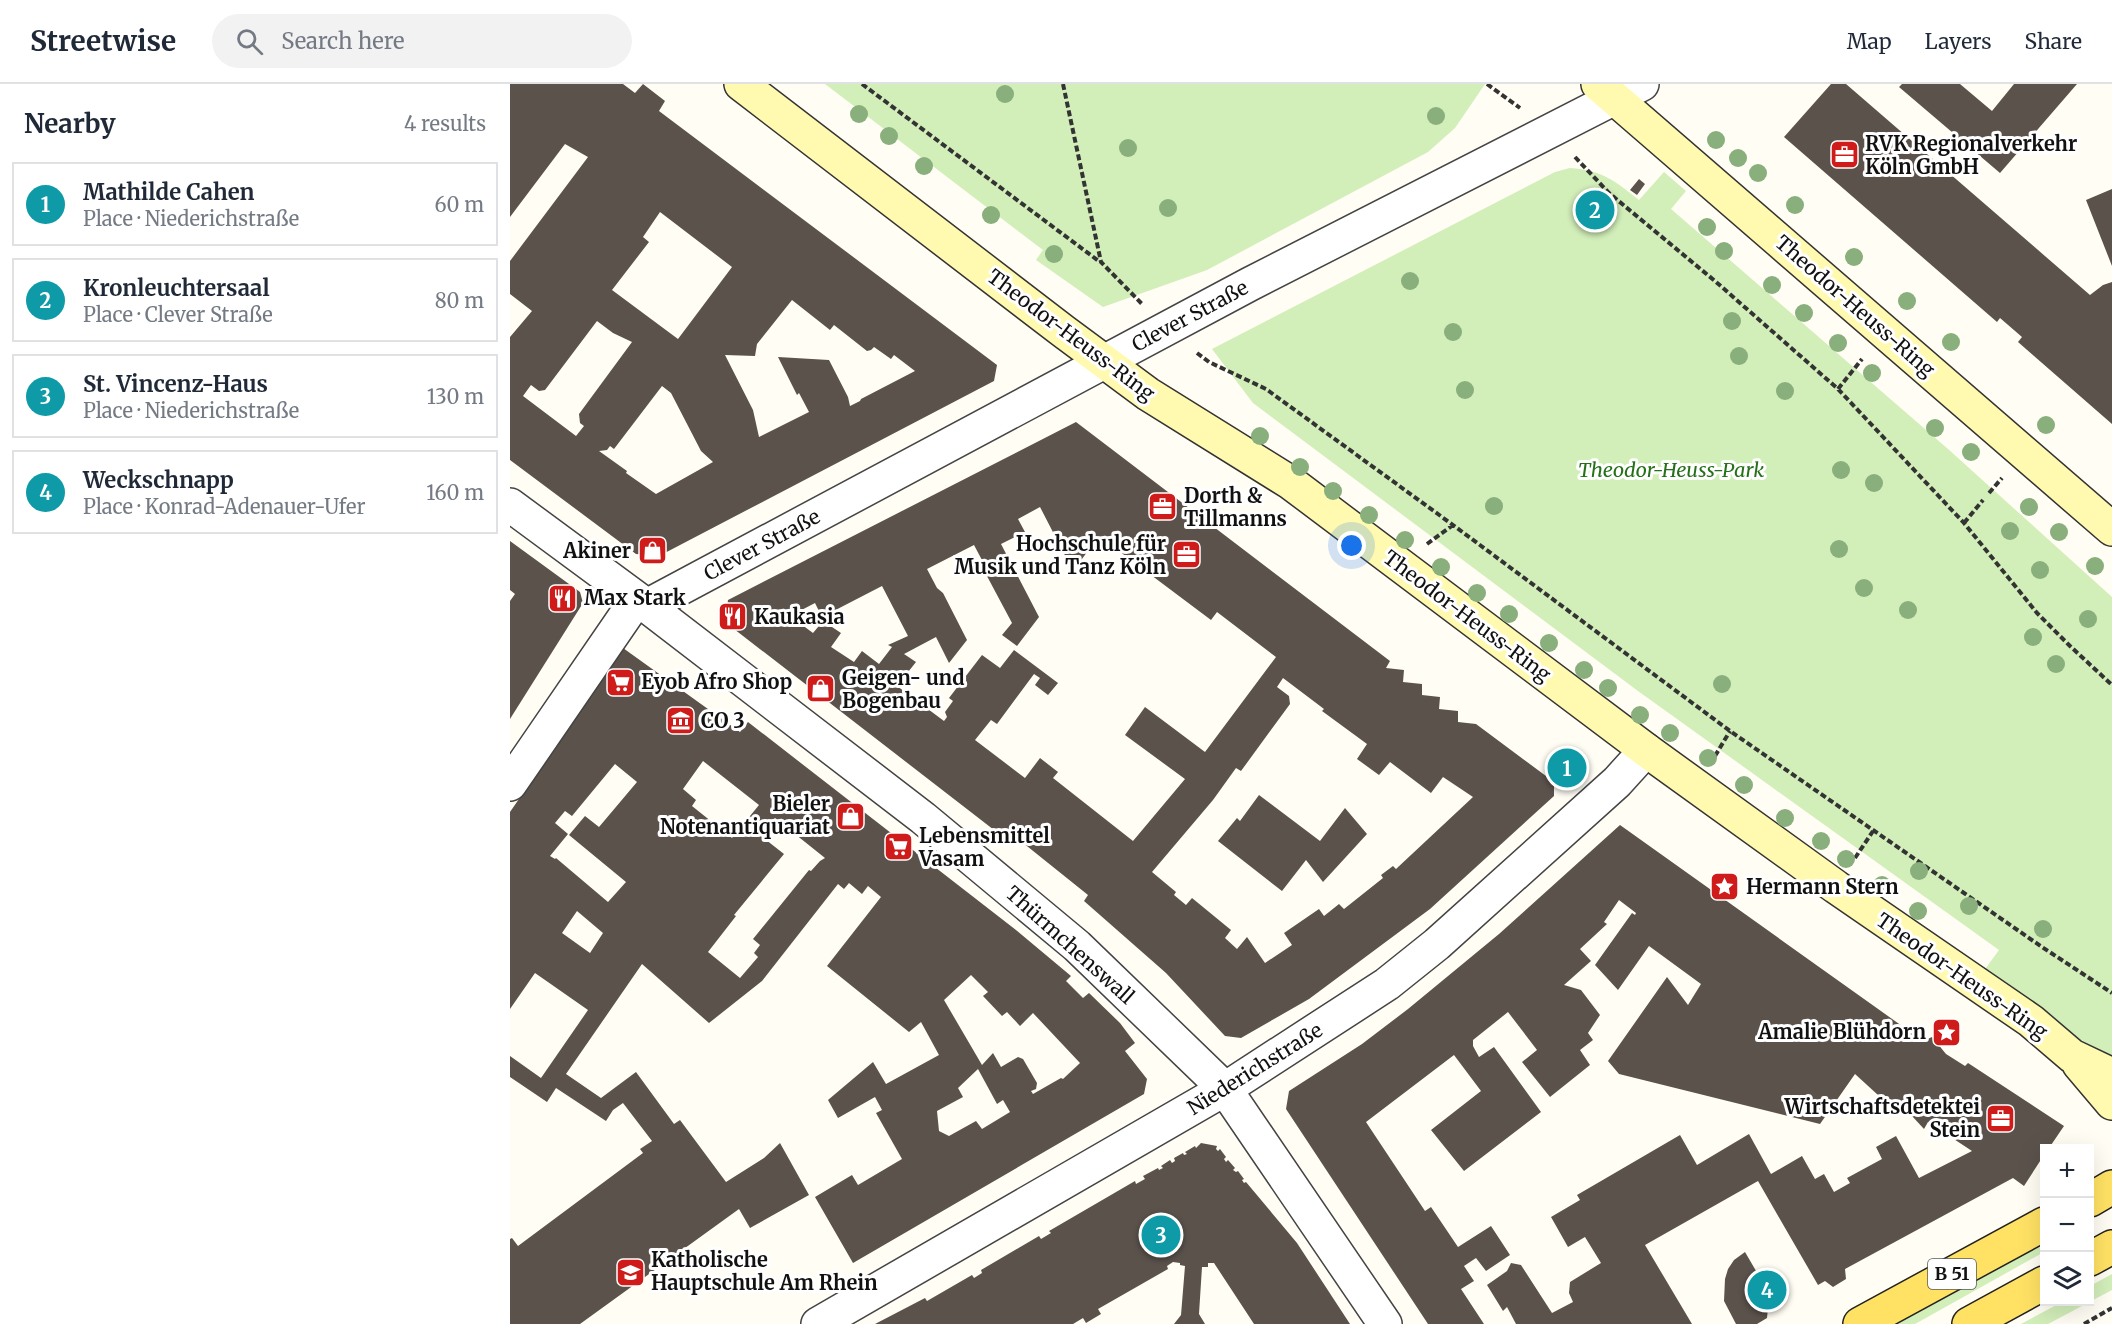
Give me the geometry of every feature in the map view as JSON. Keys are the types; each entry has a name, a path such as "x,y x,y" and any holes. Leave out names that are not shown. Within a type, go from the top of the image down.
{"main road":[{"name":"Theodor-Heuss-Ring","path":"741,84 1103,362 1148,394 1291,483 1646,750 1836,887 2031,1021 2072,1056 2112,1075"},
{"name":"Theodor-Heuss-Ring","path":"1618,88 2112,529"},
{"path":"2072,1056 2112,1103"},
{"path":"2094,1198 2112,1188"},
{"name":"B 51","path":"1860,1324 2040,1226"},
{"path":"2094,1257 2112,1247"},
{"name":"B 51","path":"1969,1324 2040,1285"}],"street":[{"name":"Clever Straße","path":"642,602 1549,130 1618,88"},
{"name":"Thürmchenswall","path":"510,506 642,602 923,819 1077,946 1225,1089 1385,1324"},
{"path":"510,784 642,602"},
{"name":"Niederichstraße","path":"818,1324 1225,1089 1387,984 1437,944 1617,782 1646,750"}],"path":[{"path":"862,84 1101,262 1166,329 1209,362 1266,389 1454,525 1730,731 2112,993"},
{"path":"1063,84 1101,262"},
{"path":"1487,84 1549,130 1609,193 1838,389 1964,523 2037,613 2112,685"},
{"path":"1964,523 1983,500"},
{"path":"2084,1324 2112,1308"}],"green space":[{"path":"825,84 1485,84 1455,128 1428,152 1207,270 1103,307 1036,260 1043,250"},
{"name":"Theodor-Heuss-Park","path":"1570,168 1600,174 1623,187 1639,200 1664,172 1686,191 1671,209 1948,449 2112,597 2112,1058 2084,1042 1983,972 1999,950 1638,691 1253,403 1212,349 1555,172"},
{"path":"2040,1245 2040,1254 1915,1324 1897,1324"},
{"path":"2112,1274 2112,1290 2094,1300 2094,1284"},
{"path":"2055,1306 2082,1306 2048,1324 2021,1324"}],"building":[{"path":"510,84 623,84 635,93 643,84 665,101 659,111 997,365 994,381 659,556 636,554 510,460 510,337 532,311 510,294 510,261 588,157 565,144 510,217","holes":["660,212 732,267 678,339 612,290 649,242 643,237","792,300 830,330 834,325 867,351 874,347 891,359 894,355 915,371 850,406 848,397 829,360 778,357 797,395 799,393 809,412 759,437 753,410 725,355 755,356 757,344","597,321 613,333 632,342 579,414 580,423 584,426 576,436 523,396 531,385 539,391 545,390","662,386 671,393 701,451 713,462 656,494 599,451 607,450 610,446 614,449"]},
{"path":"1831,84 1846,84 2090,295 2103,285 2112,282 2112,424 2018,342 2022,337 2000,318 1997,322 1784,137"},
{"path":"1902,84 1960,84 1992,111 2014,84 2077,84 2000,173 1899,87"},
{"path":"1639,179 1645,184 1637,195 1630,190"},
{"path":"2112,189 2112,266 2086,200"},
{"path":"1076,422 1390,661 1386,668 1404,670 1403,682 1422,684 1422,695 1440,697 1439,709 1458,711 1458,722 1476,724 1554,782 1554,796 1430,909 1309,999 1241,1038 1225,1036 1166,973 1084,901 1088,895 1012,834 1007,840 725,622 728,600","holes":["1040,507 1073,571 1099,536 1211,620 1217,612 1276,657 1205,752 1145,707 1125,735 1185,779 1133,841 1053,778 1058,772 1040,758 1025,778 975,740 991,720 997,724 1034,674 1040,678 1035,685 1048,695 1058,683 1014,650 1000,668 982,655 949,698 953,701 945,712 947,717 944,721 897,686 916,662 904,654 936,637 949,663 967,640 943,593 937,588 927,569 974,545 983,562 980,563 1012,623 1002,635 1017,646 1039,617 1001,544 1025,532 1018,519","882,586 908,636 888,645 892,647 879,664 862,651 854,662 831,647 841,633 823,621 813,633 790,616 815,603 822,617","1283,678 1324,709 1322,711 1367,744 1357,759 1379,775 1390,762 1431,793 1443,777 1473,797 1396,869 1393,866 1381,875 1383,878 1344,909 1339,904 1324,916 1319,909 1284,933 1292,945 1265,963 1247,937 1237,949 1225,938 1231,930 1192,898 1186,905 1174,895 1176,892 1152,872 1213,800 1236,768 1241,771 1290,704 1289,696 1277,687"]},
{"path":"510,541 580,592 583,603 510,719 510,601 515,594 510,590"},
{"path":"623,648 740,732 748,722 1016,930 1071,976 1066,981 1083,998 1089,993 1120,1023 1135,1043 1125,1051 1147,1079 1144,1094 853,1263 815,1197 852,1175 858,1185 902,1159 876,1113 882,1110 875,1097 838,1118 828,1100 873,1062 886,1084 939,1055 921,1022 909,1032 827,966 881,897 868,886 862,894 849,883 844,889 838,884 762,981 709,1023 642,964 566,1074 601,1098 636,1072 674,1124 680,1120 726,1182 764,1158 780,1143 809,1195 750,1228 739,1209 580,1324 510,1324 510,1239 512,1238 518,1246 643,1153 640,1149 652,1141 623,1103 613,1110 606,1121 556,1088 547,1102 510,1077 510,1056 541,1078 588,1010 535,973 510,1009 510,812","holes":["703,761 759,805 732,838 692,806 696,800 683,789","615,764 637,782 599,827 585,816 569,835 626,882 608,902 556,858 550,856 568,834 555,823 565,811 572,816","775,818 825,858 811,871 809,870 753,939 760,945 754,953 758,957 740,978 708,952 736,916 734,915 784,854 761,836","577,911 603,933 590,953 562,933","971,975 988,992 983,996 1002,1016 1007,1012 1020,1026 1033,1013 1080,1063 1063,1079 1033,1094 1031,1091 1036,1089 1037,1083 1023,1059 1018,1057 1001,1067 993,1053 982,1065 944,1000","978,1069 997,1104 1003,1100 1010,1112 982,1129 976,1121 949,1136 939,1131 937,1111 963,1097 958,1088"]},
{"path":"1259,795 1320,841 1345,808 1367,834 1323,882 1306,860 1282,891 1218,841 1237,818 1240,821"},
{"path":"1620,825 1923,1041 1932,1037 1946,1054 1965,1066 1968,1063 2064,1126 2052,1144 2040,1144 2040,1161 2024,1186 2013,1178 1845,1269 1846,1279 1833,1287 1825,1281 1818,1285 1758,1181 1645,1245 1692,1324 1516,1324 1507,1307 1503,1311 1487,1285 1507,1271 1511,1263 1521,1265 1552,1313 1573,1302 1569,1293 1570,1282 1601,1263 1585,1237 1568,1247 1551,1217 1580,1200 1577,1195 1680,1135 1697,1165 1749,1134 1771,1174 1802,1156 1815,1179 1824,1174 1834,1192 1850,1183 1847,1178 1882,1159 1876,1147 1896,1136 1919,1178 1972,1151 1928,1122 1924,1129 1912,1116 1913,1112 1899,1102 1890,1106 1855,1074 1820,1124 1619,1074 1608,1061 1667,977 1688,1005 1701,984 1649,946 1618,990 1595,965 1632,913 1635,915 1636,913 1619,900 1604,922 1607,924 1580,949 1591,961 1564,985 1581,990 1600,1015 1588,1033 1593,1040 1580,1050 1590,1065 1550,1097 1522,1062 1537,1050 1508,1012 1473,1040 1473,1046 1479,1057 1494,1047 1541,1112 1464,1171 1431,1130 1481,1091 1454,1055 1366,1122 1425,1211 1431,1207 1458,1247 1491,1226 1510,1255 1486,1271 1476,1258 1464,1266 1474,1281 1461,1289 1484,1324 1428,1324 1286,1109 1289,1091 1362,1044 1499,934"},
{"path":"1201,1143 1217,1146 1218,1151 1220,1149 1226,1157 1224,1159 1226,1162 1228,1160 1235,1168 1233,1170 1238,1171 1244,1183 1246,1182 1297,1243 1350,1324 1254,1324 1214,1263 1208,1263 1208,1267 1202,1267 1199,1314 1205,1324 1174,1324 1181,1315 1185,1266 1173,1262 1167,1266 1168,1269 1098,1309 1101,1314 1086,1323 1083,1318 1073,1324 875,1324 925,1298 927,1301 972,1275 974,1278 982,1273 981,1270 1039,1236 1041,1239 1051,1233 1049,1231 1135,1181 1136,1184 1145,1179 1143,1176 1158,1168 1159,1170 1163,1168 1161,1166 1170,1160 1172,1163 1175,1161 1174,1158 1183,1153 1187,1154 1185,1152 1195,1146 1196,1148"},
{"path":"1745,1252 1759,1276 1765,1274 1774,1276 1779,1280 1784,1294 1779,1303 1768,1308 1767,1318 1757,1324 1736,1324 1724,1301 1728,1269 1734,1260"}],"place":[{"name":"RVK Regionalverkehr Köln GmbH","path":"1844,155"},
{"name":"Kronleuchtersaal","path":"1595,210"},
{"name":"Dorth & Tillmanns","path":"1163,507"},
{"name":"Akiner","path":"652,551"},
{"name":"Hochschule für Musik und Tanz Köln","path":"1187,555"},
{"name":"Max Stark","path":"563,598"},
{"name":"Kaukasia","path":"733,617"},
{"name":"Eyob Afro Shop","path":"620,682"},
{"name":"Geigen- und Bogenbau","path":"821,689"},
{"name":"CO 3","path":"680,721"},
{"name":"Mathilde Cahen","path":"1567,768"},
{"name":"Bieler Notenantiquariat","path":"851,816"},
{"name":"Lebensmittel Vasam","path":"898,847"},
{"name":"Hermann Stern","path":"1725,887"},
{"name":"Amalie Blühdorn","path":"1947,1032"},
{"name":"Wirtschaftsdetektei Stein","path":"2001,1118"},
{"name":"St. Vincenz-Haus","path":"1161,1235"},
{"name":"Katholische Hauptschule Am Rhein","path":"630,1272"},
{"name":"Weckschnapp","path":"1767,1290"}]}
